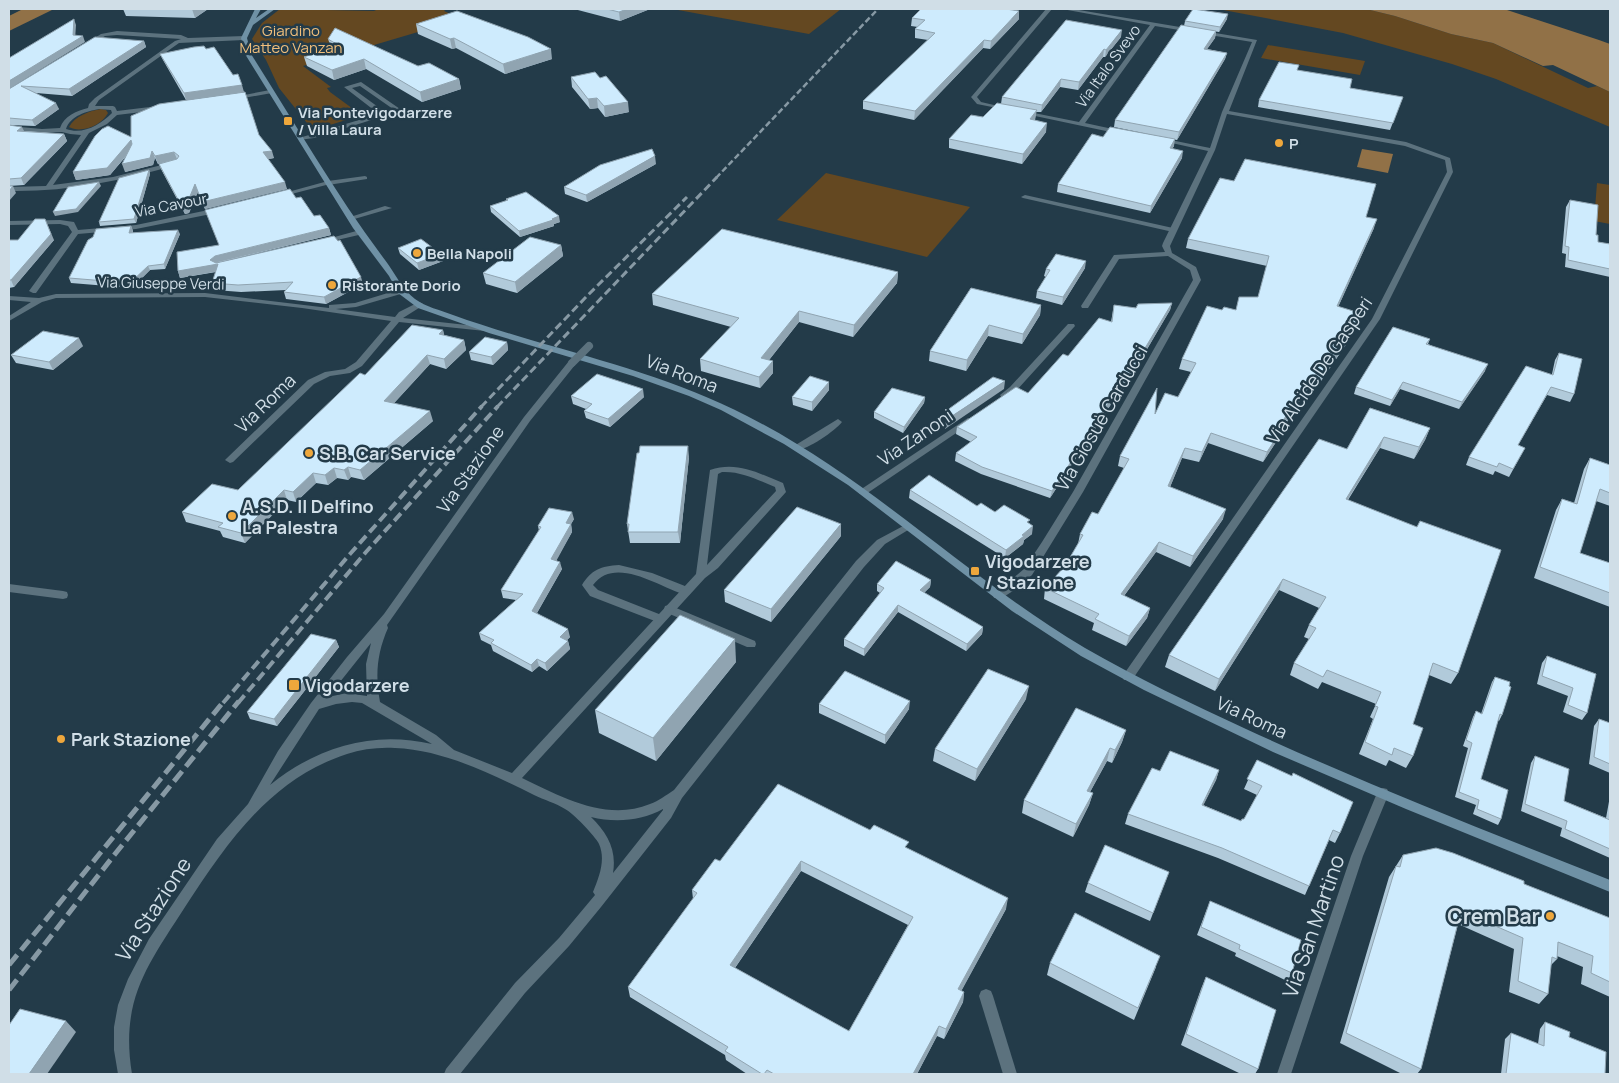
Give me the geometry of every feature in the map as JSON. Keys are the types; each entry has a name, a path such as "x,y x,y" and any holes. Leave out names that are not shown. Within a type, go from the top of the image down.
{"main road":[{"path":"244,38 258,9"},
{"path":"252,23 272,9"},
{"name":"Via Roma","path":"244,38 248,54 270,92 350,218 402,291 419,304 438,313 485,329 674,388 735,414 797,448 863,492 998,596 1051,632 1128,676 1269,745 1610,886"}],"street":[{"path":"1049,9 975,94 974,99 987,106 1128,133"},
{"path":"1065,9 1256,41 1224,112 1212,150 1166,246 1169,254 1117,257 1086,306"},
{"name":"Via Italo Svevo","path":"1081,124 1154,23"},
{"path":"80,50 103,35 117,33 181,37 187,40"},
{"path":"91,108 97,99 177,42 244,38"},
{"path":"301,139 398,110 361,84 347,87 383,114"},
{"path":"223,99 270,92"},
{"path":"9,128 42,131 87,131 100,126 115,113 168,107"},
{"path":"63,130 65,123 74,116 91,108 113,108 115,113"},
{"name":"Via Alcide De Gasperi","path":"1128,676 1376,319 1450,172 1448,159 1406,144 1224,112"},
{"path":"47,189 87,131"},
{"path":"1156,139 1212,150"},
{"path":"9,189 47,189 99,182 177,163"},
{"path":"272,197 328,183 365,178"},
{"path":"1025,197 1173,230"},
{"name":"Via Cavour","path":"76,232 136,227 226,208"},
{"path":"350,218 388,208"},
{"path":"9,223 60,222 71,224 76,232 33,291"},
{"path":"315,244 360,232"},
{"name":"Via Giosuè Carducci","path":"998,596 1028,572 1050,537 1078,492 1196,280 1193,269 1169,254"},
{"name":"Via Giuseppe Verdi","path":"313,307 356,305 402,291"},
{"name":"Via Giuseppe Verdi","path":"9,298 39,300 56,296 205,295 313,307 396,320 485,329"},
{"path":"9,319 39,300"},
{"name":"Via Roma","path":"230,460 311,382 328,374 347,371 359,364 402,314 419,304"},
{"path":"998,400 1013,389 1071,326"},
{"name":"Via Stazione","path":"251,809 272,768 362,646 388,617 527,420 572,363 589,346"},
{"name":"Via Zanoni","path":"863,492 974,416"},
{"path":"797,448 838,422"},
{"path":"514,779 660,619 701,575 714,565 781,492 780,485 733,468 723,467 713,472 701,575"},
{"path":"678,794 860,564 881,542 908,527"},
{"path":"660,619 594,593 587,585 590,579 596,573 606,569 623,569 686,592"},
{"path":"9,588 63,595"},
{"path":"669,610 752,644"},
{"name":"Via Stazione","path":"374,703 370,684 370,666 373,648 388,617"},
{"name":"Via Stazione","path":"318,706 332,699 352,697 374,703 432,738 450,753"},
{"name":"Via Stazione","path":"125,1074 120,1037 124,1006 133,980 148,951 228,834 251,809 292,775 327,756 349,748 374,743 394,743 450,753 514,779 570,806 607,817 619,817 653,809 678,794"},
{"name":"Via San Martino","path":"1284,1074 1357,856 1383,793"},
{"name":"Via Stazione","path":"451,1074 520,988 564,942 596,903 667,814 678,794"},
{"name":"Via Stazione","path":"570,806 598,832 609,858 606,877 596,903"},
{"path":"986,996 1010,1074"}],"green space":[{"name":"Giardino Matteo Vanzan","path":"280,9 374,11 378,9 446,9 444,11 462,19 303,66 331,87 327,88 330,92 360,114 359,116 317,129 311,128 279,88 266,60 252,39 262,23"},
{"path":"841,9 809,34 678,10"},
{"path":"1218,9 1366,9 1451,34 1493,43 1588,88 1597,86 1610,92 1610,127 1496,79 1452,64 1343,33"},
{"path":"1268,45 1365,61 1360,75 1261,58"},
{"path":"101,109 106,110 108,113 96,125 85,129 69,127 83,115"},
{"path":"826,173 970,207 927,257 777,220"},
{"path":"1597,183 1610,185 1610,224 1594,221"}],"shaded area":[{"path":"23,9 54,9 9,31 9,16"},
{"path":"1366,9 1504,9 1599,40 1610,44 1610,92 1553,65 1543,66 1493,43 1451,34"},
{"path":"1362,149 1393,154 1388,173 1357,167"}],"building":[{"path":"607,9 627,9 619,12"},
{"path":"921,9 1006,9 1019,11 991,41 984,40 915,111 863,101 935,33 915,29 925,20 912,18"},
{"path":"1193,9 1228,14 1220,27 1185,21"},
{"path":"457,11 528,37 551,49 503,64 454,38 450,39 416,24"},
{"path":"74,19 73,35 83,36 9,81 9,58"},
{"path":"1066,20 1122,30 1106,50 1104,49 1079,82 1061,79 1042,105 1002,97"},
{"path":"1181,25 1216,31 1204,49 1227,53 1179,132 1115,120"},
{"path":"335,28 418,66 429,63 459,79 420,92 364,59 332,70 304,57 338,45 328,39"},
{"path":"95,37 144,41 69,89 21,86 56,103 32,120 9,118 9,89"},
{"path":"204,46 206,49 214,47 233,75 238,74 242,85 184,93 160,54"},
{"path":"1279,62 1299,65 1297,70 1352,79 1350,88 1403,97 1393,123 1259,100"},
{"path":"595,72 600,78 606,76 628,102 604,106 597,98 588,99 571,77"},
{"path":"245,92 259,135 272,151 263,152 285,182 202,202 195,184 186,206 182,207 159,164 177,159 179,156 174,152 155,156 152,151 150,158 122,164 132,144 131,140 107,168 73,172 95,136 108,126 131,137 131,116 159,104"},
{"path":"997,103 1037,110 1030,119 1047,123 1023,154 949,139 971,115 983,117"},
{"path":"9,125 22,127 17,131 64,134 21,178 9,179"},
{"path":"1110,127 1175,139 1170,148 1183,151 1151,206 1058,184 1092,134 1103,137"},
{"path":"652,149 655,156 586,195 564,187 600,165"},
{"path":"1245,159 1376,184 1366,217 1377,219 1337,306 1363,314 1324,371 1319,370 1307,384 1284,419 1288,420 1267,452 1211,433 1202,452 1185,448 1168,486 1226,509 1193,556 1159,542 1121,594 1150,608 1129,636 1095,619 1099,614 1045,588 1065,566 1083,535 1080,534 1092,512 1098,514 1129,459 1120,456 1157,388 1155,414 1165,393 1178,397 1196,363 1182,359 1207,306 1222,310 1224,307 1236,310 1239,297 1258,297 1269,256 1188,239 1220,178 1234,181"},
{"path":"149,170 134,219 99,222 119,178"},
{"path":"99,182 76,209 53,212 68,187"},
{"path":"290,189 296,198 301,197 314,216 320,215 329,228 215,256 210,260 216,263 334,236 338,241 340,240 361,277 324,297 284,292 293,282 238,285 212,283 218,264 178,271 177,252 219,245 205,210"},
{"path":"526,192 559,216 553,220 519,231 490,206"},
{"path":"1570,200 1598,205 1596,235 1598,235 1598,242 1610,244 1610,269 1568,260 1569,247 1565,246"},
{"path":"35,219 45,219 51,234 9,280 9,240 18,240"},
{"path":"131,226 129,233 178,230 164,264 148,266 130,283 69,278 88,240 93,237 96,229"},
{"path":"722,229 898,272 854,325 799,311 761,358 773,361 759,377 700,359 739,318 652,294"},
{"path":"530,237 561,245 515,282 483,273"},
{"path":"421,239 441,254 417,263 398,248"},
{"path":"1056,254 1086,261 1063,297 1037,291 1050,270 1046,269"},
{"path":"971,288 1041,305 1023,334 989,325 967,360 930,351"},
{"path":"1172,303 1117,395 1114,394 1089,433 1093,435 1082,452 1078,451 1052,491 982,467 956,453 977,437 957,427 1016,387 1028,393 1063,354 1068,356 1099,318 1112,322 1114,305 1136,308 1138,304"},
{"path":"412,325 443,330 439,334 464,340 444,359 427,355 384,401 430,411 360,470 348,467 344,470 334,468 325,475 313,473 293,492 284,490 241,533 218,527 223,523 182,512 212,484 238,490 360,373 365,375"},
{"path":"1393,327 1430,339 1426,344 1488,364 1462,402 1403,382 1392,400 1356,387"},
{"path":"43,331 79,338 49,362 11,355"},
{"path":"485,337 507,342 491,357 469,352"},
{"path":"1559,353 1582,359 1574,394 1551,387 1518,445 1525,448 1513,469 1499,463 1497,467 1469,457 1526,366 1553,375"},
{"path":"597,374 643,389 608,419 584,411 592,404 571,396"},
{"path":"810,376 829,382 812,402 792,397"},
{"path":"993,377 1005,381 946,420 946,411"},
{"path":"892,388 925,397 904,427 874,412"},
{"path":"1370,408 1430,428 1419,447 1384,437 1346,499 1417,527 1420,521 1501,550 1458,673 1433,663 1413,724 1423,728 1413,756 1394,748 1392,755 1365,742 1378,707 1375,706 1381,692 1327,670 1323,677 1294,663 1316,628 1309,625 1326,597 1283,579 1219,679 1169,655 1319,439 1347,449"},
{"path":"640,446 688,446 678,532 628,532 629,524 627,524 637,453 639,453"},
{"path":"1590,458 1610,465 1610,493 1600,489 1580,553 1610,563 1610,593 1540,567 1562,499 1577,504"},
{"path":"929,475 977,506 981,503 995,512 1004,505 1030,520 1027,522 1033,526 1006,550 910,490"},
{"path":"797,507 841,524 771,609 724,590"},
{"path":"549,508 572,512 566,523 571,524 551,559 560,562 532,611 568,629 560,637 568,641 545,663 537,659 531,665 491,643 494,640 479,633 523,594 501,590 541,527 538,526"},
{"path":"896,561 931,580 920,590 983,627 967,644 898,605 864,649 844,639 884,588 877,584"},
{"path":"680,615 735,639 653,738 595,710"},
{"path":"311,634 336,640 274,719 247,712"},
{"path":"1547,656 1596,674 1587,713 1568,705 1573,688 1542,676"},
{"path":"988,669 1029,686 977,769 935,749"},
{"path":"845,671 910,701 885,735 819,704"},
{"path":"1495,677 1510,682 1509,686 1511,687 1502,715 1500,714 1481,779 1508,790 1501,819 1477,809 1479,800 1459,792 1472,743 1466,740 1476,711 1482,714"},
{"path":"1076,708 1126,730 1115,750 1110,748 1087,791 1093,793 1076,824 1024,800"},
{"path":"1599,719 1610,723 1610,764 1594,757"},
{"path":"1170,751 1219,770 1202,805 1241,821 1244,819 1262,786 1247,779 1257,760 1292,776 1293,773 1353,802 1340,833 1333,830 1309,886 1222,848 1128,814 1152,768 1160,771"},
{"path":"1535,756 1569,769 1564,801 1610,820 1610,849 1565,829 1567,821 1525,804"},
{"path":"778,784 870,830 874,825 909,842 905,847 1008,898 958,989 964,992 946,1029 939,1026 913,1074 774,1074 767,1070 762,1074 725,1051 728,1047 628,987 697,893 692,890 715,859 720,861","holes":["801,861 913,917 849,1031 730,965"]},
{"path":"1105,845 1169,872 1153,913 1088,883"},
{"path":"1436,848 1524,881 1524,884 1610,918 1610,982 1591,973 1593,956 1558,942 1557,959 1552,957 1548,994 1518,981 1523,938 1461,911 1421,1069 1346,1033 1396,866 1400,867 1403,855"},
{"path":"1210,901 1301,940 1292,973 1239,949 1240,945 1201,927"},
{"path":"1075,913 1160,956 1138,1008 1050,963"},
{"path":"1206,977 1276,1010 1258,1069 1186,1034"},
{"path":"20,1009 66,1021 29,1074 9,1074 9,1025"},
{"path":"1545,1022 1570,1032 1569,1037 1606,1052 1605,1074 1506,1074 1511,1033 1544,1046"}],"railway":[{"path":"716,178 878,9"},
{"path":"497,407 717,177"},
{"path":"481,407 587,296 687,197"},
{"path":"223,703 350,554 482,406"},
{"path":"238,703 366,552 498,406"},
{"path":"9,965 224,701"},
{"path":"9,990 115,854 239,701"}],"place":[{"name":"Via Pontevigodarzere / Villa Laura","path":"288,121"},
{"name":"P","path":"1279,143"},
{"name":"Bella Napoli","path":"417,253"},
{"name":"Ristorante Dorio","path":"332,285"},
{"name":"S.B. Car Service","path":"309,453"},
{"name":"A.S.D. Il Delfino La Palestra","path":"232,516"},
{"name":"Vigodarzere / Stazione","path":"975,571"},
{"name":"Vigodarzere","path":"294,685"},
{"name":"Park Stazione","path":"61,739"},
{"name":"Crem Bar","path":"1550,916"}]}
